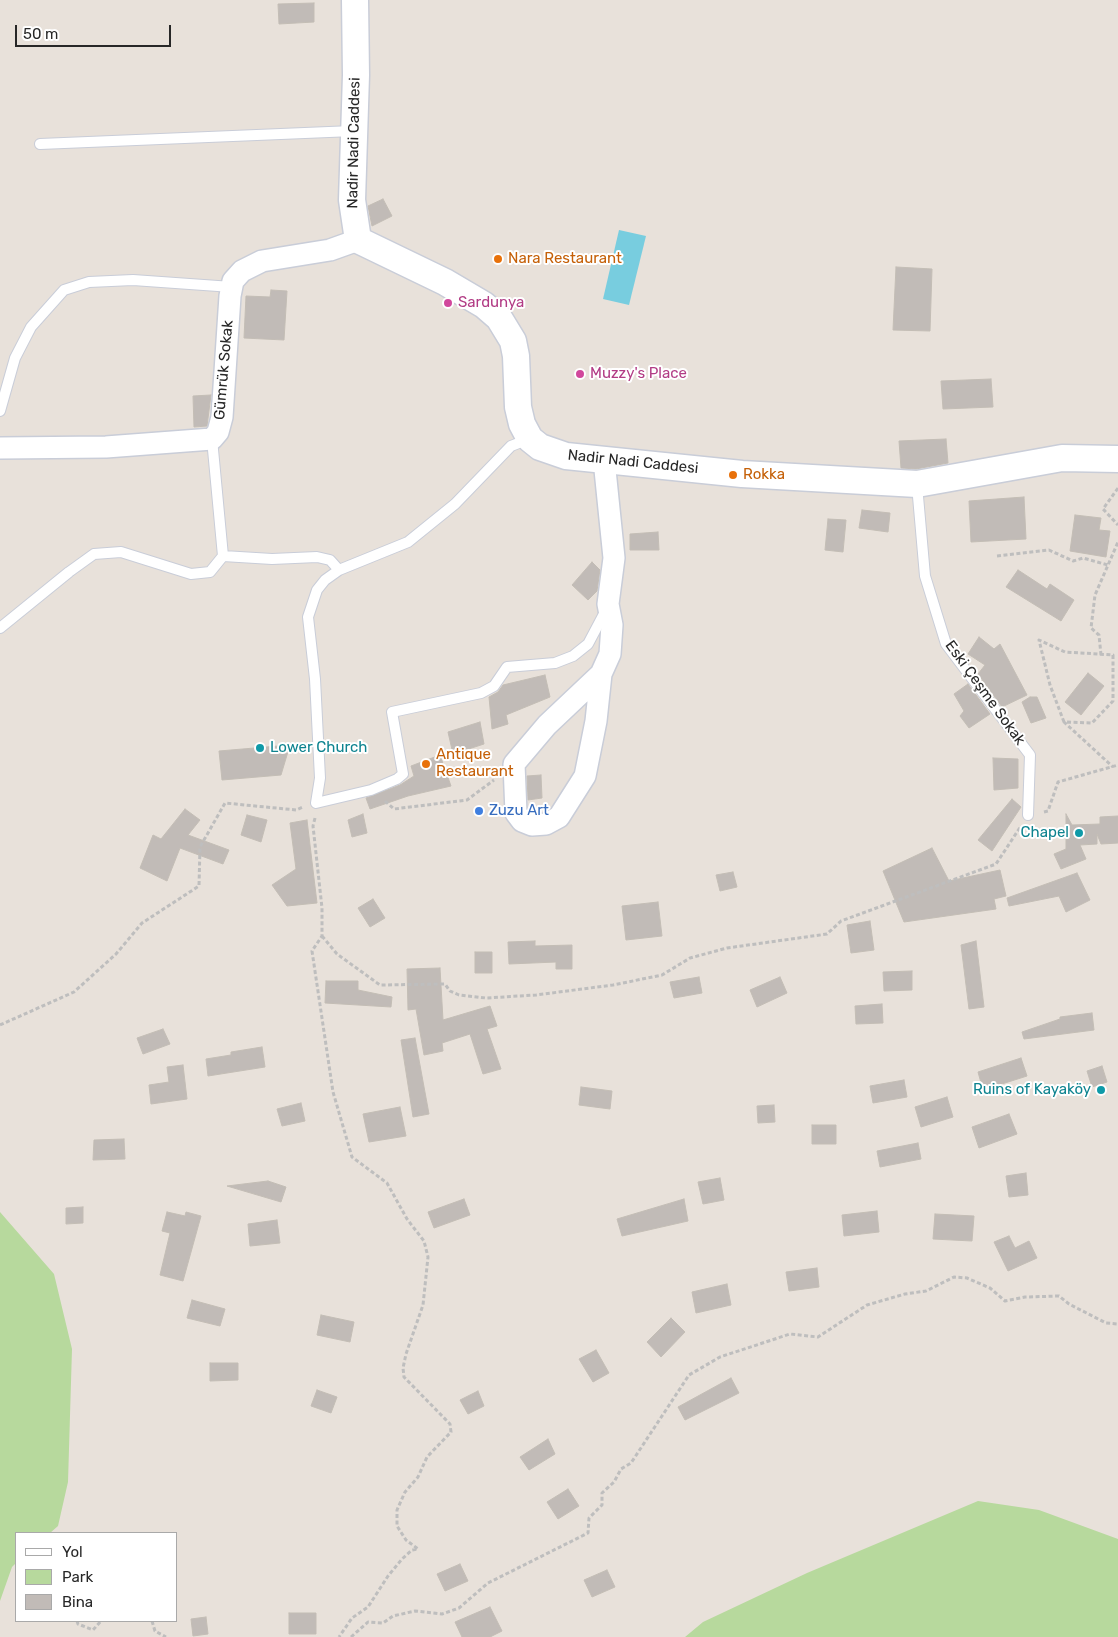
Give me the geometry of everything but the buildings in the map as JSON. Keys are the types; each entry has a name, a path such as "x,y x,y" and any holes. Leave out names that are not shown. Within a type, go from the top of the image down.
{"street":[{"name":"Nadir Nadi Caddesi","path":"355,0 352,200 358,240"},
{"path":"232,287 233,281 242,271 262,261 330,250 358,240 445,282 484,305 499,318 514,341 518,407 522,424 530,439"},
{"name":"Gümrük Sokak","path":"0,448 106,446 212,438 218,432 222,417 232,287"},
{"name":"Nadir Nadi Caddesi","path":"530,439 554,454 604,460 742,474 917,484 1062,458 1118,459"},
{"path":"601,674 547,725 514,764 516,813 522,821 532,825 546,824 559,817 585,776 596,721 601,674 610,654 612,626 608,604 614,558 604,460"}],"lane":[{"path":"40,144 354,131"},
{"path":"0,411 15,358 31,327 64,290 88,282 133,280 232,287"},
{"path":"0,628 94,554 121,552 191,574 210,572 223,556 212,438"},
{"path":"530,439 511,446 455,504 408,542 339,570 325,580 317,590 308,617 315,679 320,778 316,803 371,790 397,779 402,774 392,712 481,693 494,686 507,667 555,663 573,656 588,644 608,604"},
{"name":"Eski Çeşme Sokak","path":"917,484 925,576 946,644 1030,755 1028,815"},
{"path":"223,556 272,559 317,557 330,560 339,570"}],"path":[{"path":"1118,488 1102,509 1118,525"},
{"path":"1101,655 1099,635 1091,628 1095,595 1118,542"},
{"path":"997,556 1049,550 1074,561 1083,558 1108,565"},
{"path":"1064,722 1092,723 1113,701 1113,655 1065,652 1039,640 1050,685 1064,722 1114,767"},
{"path":"371,790 394,808 467,800 514,764"},
{"path":"322,936 337,954 380,985 445,984 450,991 459,995 486,998 536,995 613,985 662,975 690,958 728,948 827,934 841,921 996,864 1028,815 1048,811 1058,782 1118,765"},
{"path":"0,1025 74,992 116,954 142,923 199,886 200,847 225,803 296,810 316,803 313,826 322,908 322,936 312,951 329,1073 352,1157 387,1184 407,1219 424,1241 428,1257 423,1305 406,1354 403,1368 404,1377 450,1424 451,1432 427,1456 418,1477 405,1492 397,1510 397,1526 406,1540 418,1548 412,1550 402,1559 388,1576 368,1607 352,1618 339,1637"},
{"path":"351,1637 368,1622 383,1624 393,1616 415,1611 442,1614 458,1608 488,1583 588,1533 590,1518 602,1505 602,1493 614,1482 621,1469 631,1463 690,1376 720,1357 790,1334 818,1336 867,1305 905,1294 926,1291 954,1277 967,1278 990,1288 1005,1301 1025,1297 1059,1296 1069,1304 1106,1323 1118,1324"},
{"path":"77,1622 93,1630 100,1622"},
{"path":"152,1622 156,1631 166,1637"}],"green space":[{"path":"0,1212 54,1274 72,1349 68,1482 58,1526 51,1532 15,1532 15,1564 12,1567 0,1601"},
{"path":"978,1501 1039,1510 1118,1539 1118,1637 685,1637 703,1622 807,1573"}],"water":[{"path":"619,230 646,236 629,305 603,299"}],"place":[{"name":"Nara Restaurant","path":"498,259"},
{"name":"Sardunya","path":"448,303"},
{"name":"Muzzy's Place","path":"580,374"},
{"name":"Rokka","path":"733,475"},
{"name":"Lower Church","path":"260,748"},
{"name":"Antique Restaurant","path":"426,764"},
{"name":"Zuzu Art","path":"479,811"},
{"name":"Chapel","path":"1079,833"},
{"name":"Ruins of Kayaköy","path":"1101,1090"}]}
